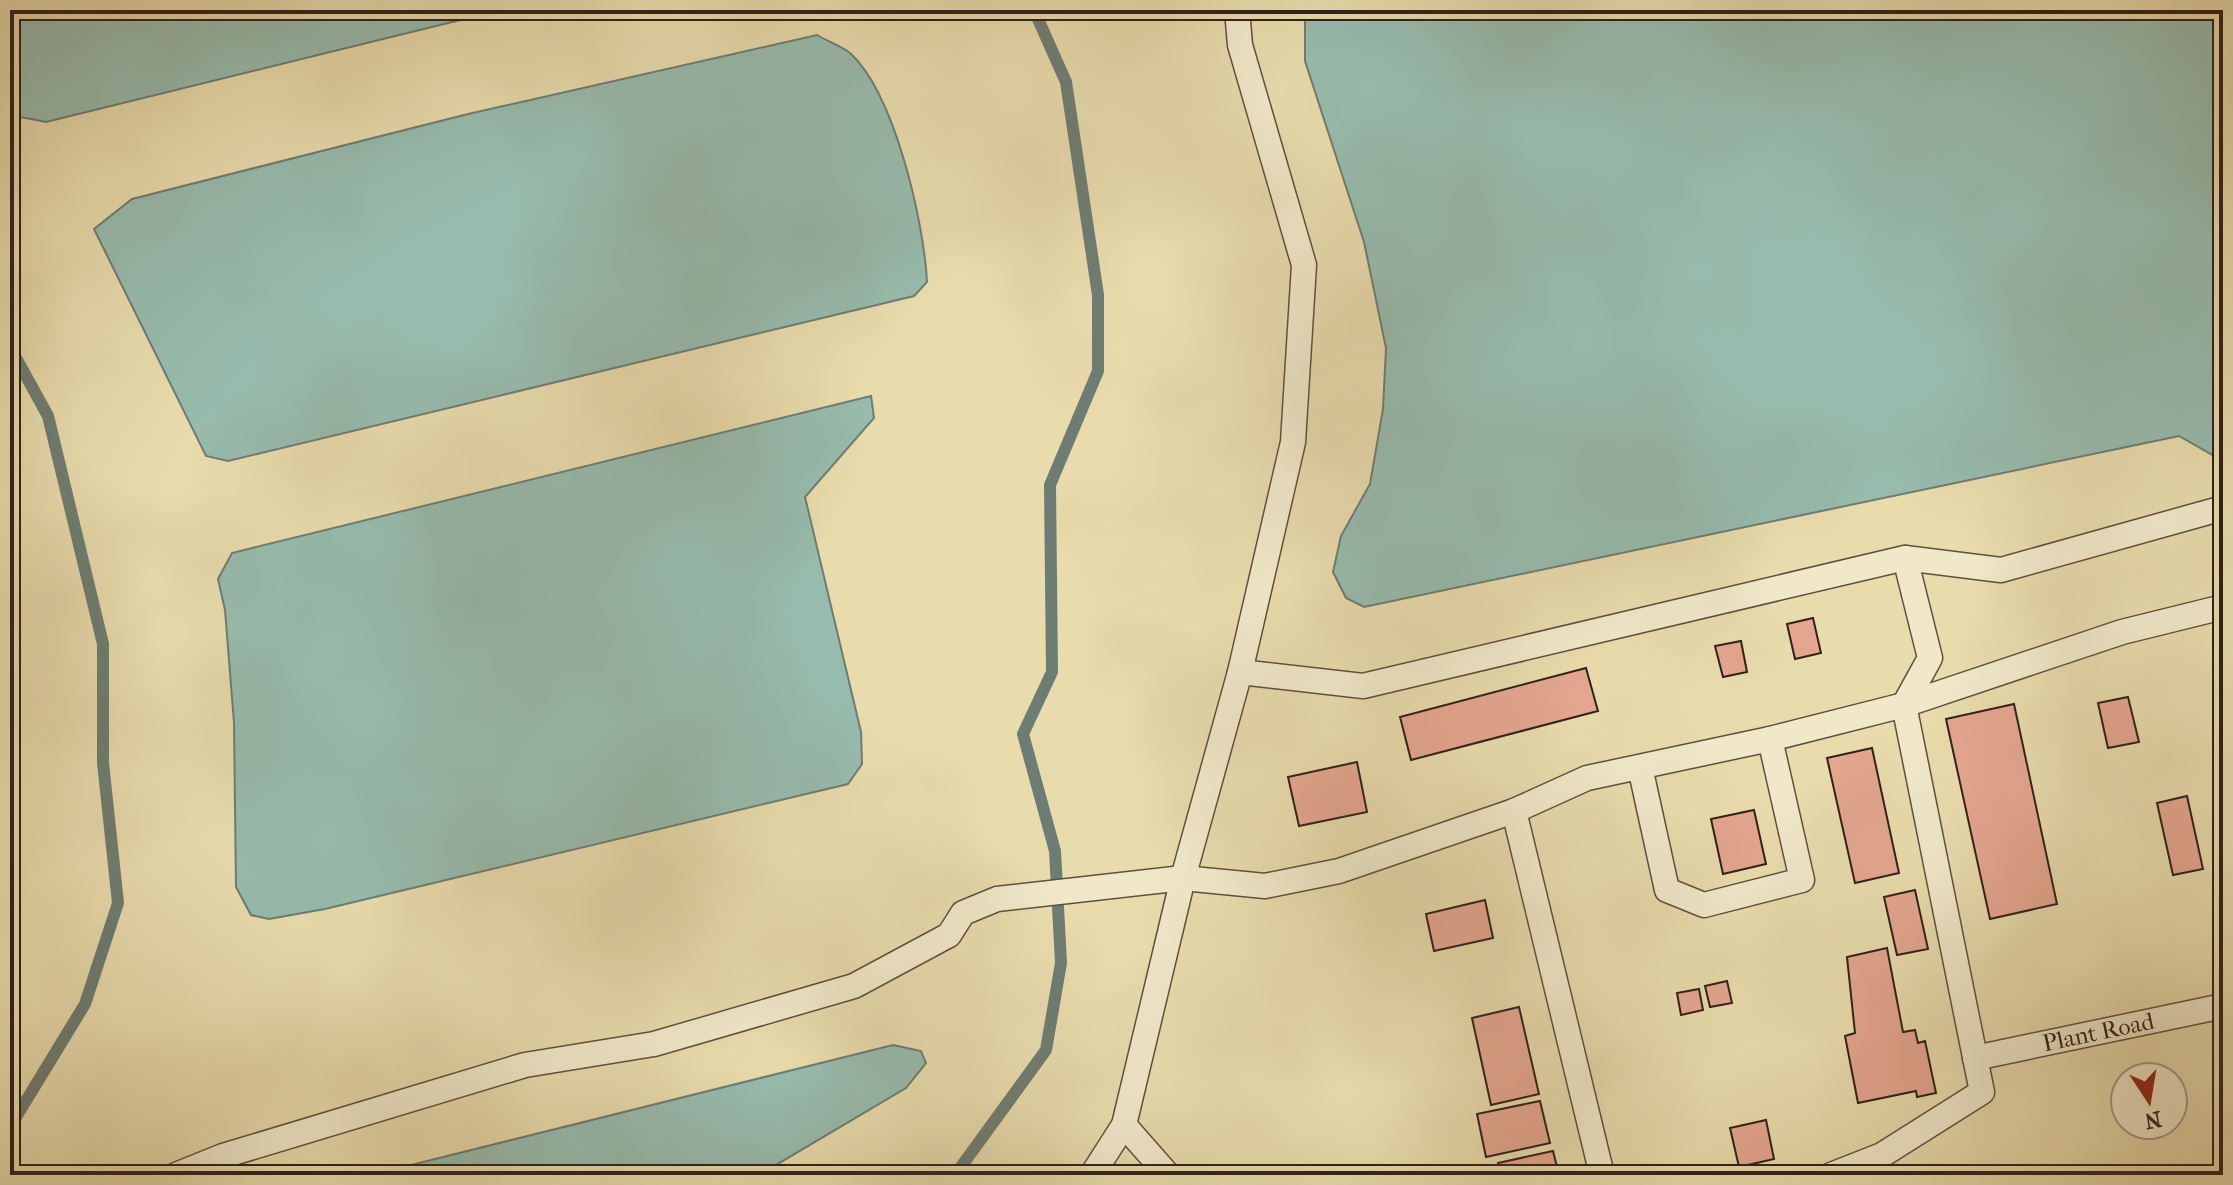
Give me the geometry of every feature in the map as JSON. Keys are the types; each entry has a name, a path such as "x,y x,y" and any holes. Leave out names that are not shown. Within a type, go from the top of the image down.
{"lane":[{"path":"1092,1175 1124,1125 1183,878 1240,672 1293,442 1304,265 1240,45 1237,10"},
{"path":"1240,672 1363,686 1905,558 2001,570 2223,508"},
{"path":"1831,1175 1882,1155 1982,1092 1904,705 1930,658 1905,558"},
{"path":"176,1175 223,1156 525,1065 654,1044 854,986 949,935 963,913 997,899 1183,878 1265,886 1339,871 1514,811 1587,778 1770,739 1904,705 2122,632 2223,607"},
{"path":"1640,767 1667,890 1704,905 1802,880 1770,739"},
{"path":"1514,811 1602,1175"},
{"name":"Plant Road","path":"1975,1058 2223,1006"},
{"path":"1124,1125 1168,1175"}],"shaded area":[{"path":"10,10 501,10 46,122 10,115"},
{"path":"1305,10 2223,10 2223,461 2179,436 1364,607 1346,598 1333,572 1341,536 1370,484 1383,409 1386,348 1364,242 1305,61"},
{"path":"817,35 850,53 866,72 893,128 913,194 925,257 927,282 914,296 228,461 206,456 94,229 132,199 468,114"},
{"path":"871,396 874,418 805,497 861,732 862,764 848,784 325,909 269,919 251,915 236,887 234,723 225,610 218,579 232,553"},
{"path":"893,1045 921,1051 926,1063 906,1088 759,1175 371,1175"}],"building":[{"path":"1813,618 1821,653 1795,659 1787,624"},
{"path":"1741,641 1747,672 1723,677 1715,646"},
{"path":"1586,668 1598,711 1411,760 1400,717"},
{"path":"2128,697 2139,742 2108,748 2098,703"},
{"path":"2014,704 2057,904 1990,919 1946,719"},
{"path":"1872,748 1899,873 1855,883 1827,758"},
{"path":"1357,762 1367,812 1299,826 1288,777"},
{"path":"2187,796 2203,869 2173,875 2157,803"},
{"path":"1754,810 1766,864 1723,874 1711,819"},
{"path":"1915,890 1928,949 1897,955 1884,897"},
{"path":"1485,900 1493,938 1434,951 1426,914"},
{"path":"1887,948 1903,1032 1915,1030 1918,1043 1925,1041 1936,1093 1917,1097 1916,1091 1858,1103 1845,1036 1855,1033 1847,957"},
{"path":"1727,981 1732,1003 1710,1007 1705,986"},
{"path":"1699,989 1703,1010 1681,1015 1677,993"},
{"path":"1519,1007 1539,1094 1491,1105 1472,1018"},
{"path":"1540,1101 1550,1143 1486,1157 1477,1114"},
{"path":"1766,1120 1774,1159 1739,1167 1730,1128"},
{"path":"1553,1151 1559,1175 1501,1175 1498,1163"}],"waterway":[{"path":"955,1175 1046,1050 1061,963 1055,851 1023,734 1052,672 1050,485 1098,371 1098,295 1066,82 1034,10"},
{"path":"10,347 48,416 103,644 103,763 118,903 85,1004 10,1127"}]}
